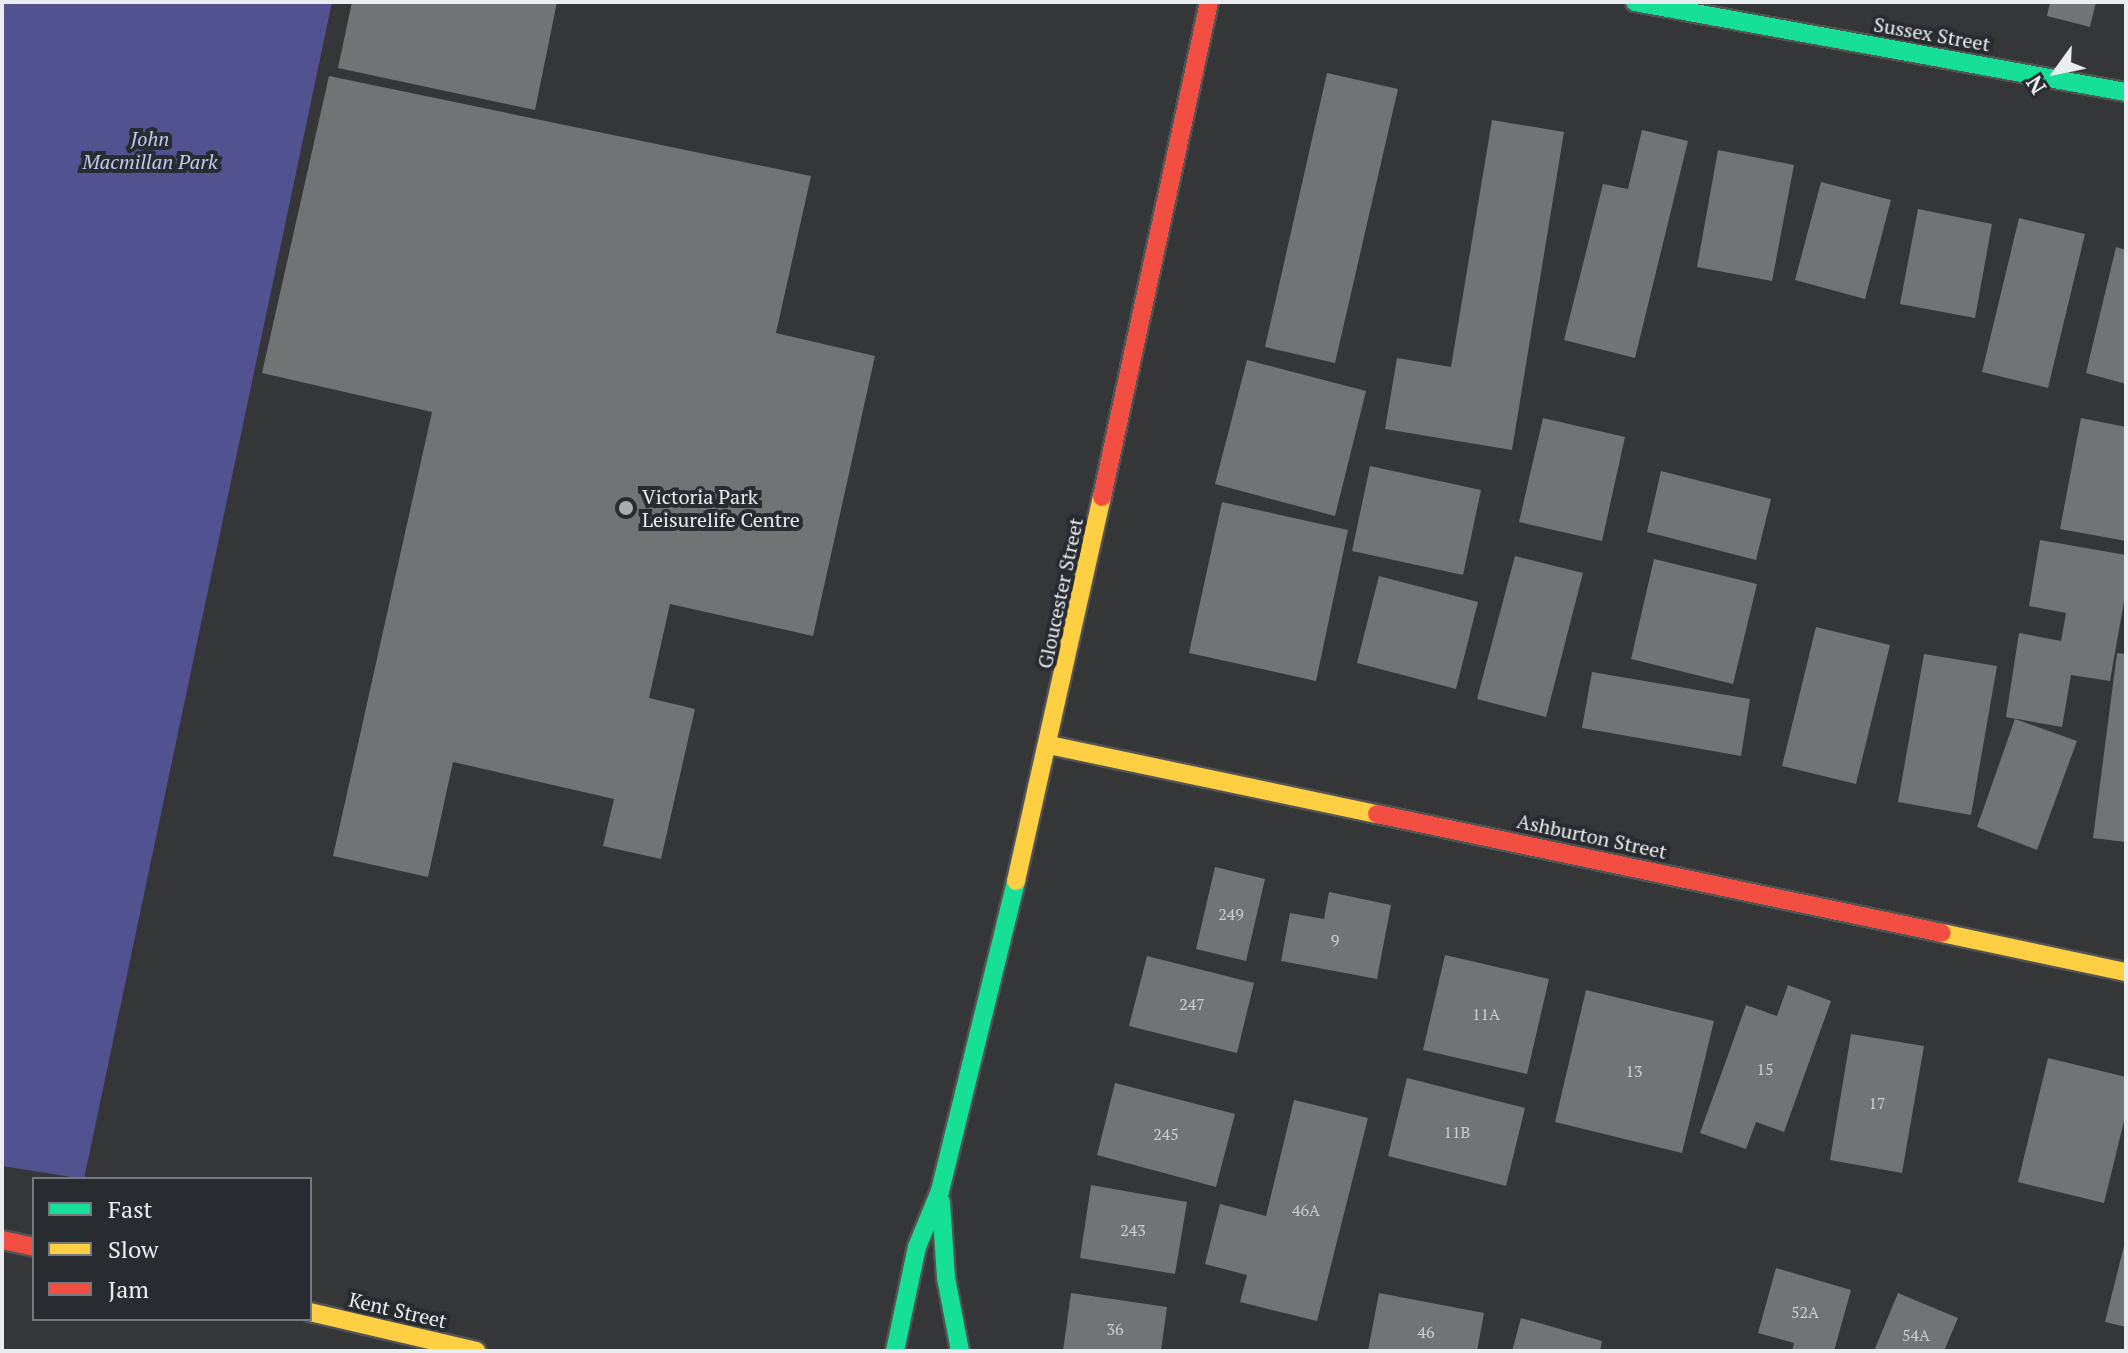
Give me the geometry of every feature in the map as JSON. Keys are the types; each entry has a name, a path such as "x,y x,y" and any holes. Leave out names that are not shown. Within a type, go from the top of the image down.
{"street":[{"name":"Gloucester Street","path":"895,1351 917,1247 940,1191 1049,745 1209,2"},
{"name":"Sussex Street","path":"1635,2 2126,92"},
{"name":"Ashburton Street","path":"1049,745 2126,972"},
{"name":"Gloucester Street","path":"940,1191 946,1278 960,1351"},
{"path":"2,1240 32,1247"},
{"name":"Kent Street","path":"312,1312 476,1351"}],"green space":[{"name":"John Macmillan Park","path":"2,2 332,2 84,1177 2,1166"}],"building":[{"path":"352,2 557,2 535,110 338,68"},
{"path":"2050,2 2096,2 2090,27 2047,16"},
{"path":"1327,73 1398,89 1335,363 1265,347"},
{"name":"Victoria Park Leisurelife Centre","path":"329,76 811,176 776,333 875,356 813,636 670,604 649,698 695,709 661,859 603,846 614,799 453,762 428,877 333,856 432,412 262,373"},
{"path":"1492,120 1564,132 1512,450 1385,429 1397,358 1451,367"},
{"path":"1642,130 1688,141 1635,358 1564,340 1603,184 1628,189"},
{"path":"1718,150 1794,165 1772,281 1697,267"},
{"path":"1821,182 1891,200 1865,299 1795,280"},
{"path":"1918,209 1992,224 1975,318 1900,304"},
{"path":"2019,218 2085,234 2048,388 1982,372"},
{"path":"2116,247 2126,250 2126,384 2086,373"},
{"path":"1247,360 1366,391 1335,516 1215,484"},
{"path":"1543,418 1625,437 1602,541 1519,522"},
{"path":"2081,418 2126,427 2126,541 2060,529"},
{"path":"1370,466 1481,490 1463,575 1352,551"},
{"path":"1661,471 1771,499 1756,560 1647,532"},
{"path":"1222,502 1348,530 1316,681 1189,653"},
{"path":"2040,540 2126,555 2126,590 2110,681 2071,675 2062,727 2006,717 2019,633 2061,641 2066,613 2029,606"},
{"path":"1515,556 1583,573 1546,717 1477,699"},
{"path":"1654,559 1757,584 1733,684 1631,659"},
{"path":"1379,576 1478,602 1456,689 1357,663"},
{"path":"1816,627 1890,645 1856,784 1782,766"},
{"path":"2117,653 2126,654 2126,842 2093,838"},
{"path":"1924,654 1997,666 1971,815 1898,802"},
{"path":"1592,672 1750,699 1741,756 1582,728"},
{"path":"2015,719 2077,741 2037,850 1977,827"},
{"path":"1215,867 1265,879 1246,961 1196,949"},
{"path":"1329,892 1391,905 1377,979 1281,961 1290,913 1324,919"},
{"path":"1445,955 1549,979 1527,1074 1423,1050"},
{"path":"1147,956 1254,983 1237,1053 1129,1026"},
{"path":"1788,985 1831,1001 1784,1132 1756,1122 1746,1149 1700,1133 1746,1005 1777,1016"},
{"path":"1586,990 1714,1021 1682,1153 1555,1122"},
{"path":"1851,1034 1924,1046 1902,1173 1830,1160"},
{"path":"2048,1058 2126,1077 2126,1113 2104,1203 2018,1182"},
{"path":"1407,1078 1525,1108 1506,1186 1388,1156"},
{"path":"1115,1083 1235,1114 1216,1187 1097,1155"},
{"path":"1294,1100 1368,1118 1317,1321 1240,1302 1247,1275 1205,1264 1220,1204 1266,1216"},
{"path":"1091,1185 1187,1202 1175,1274 1080,1258"},
{"path":"2126,1242 2126,1327 2105,1322"},
{"path":"1776,1268 1851,1290 1834,1351 1792,1351 1794,1343 1758,1333"},
{"path":"1071,1293 1167,1307 1161,1351 1063,1351"},
{"path":"1379,1293 1484,1313 1477,1351 1368,1351"},
{"path":"1898,1293 1958,1318 1944,1351 1874,1351"},
{"path":"1521,1318 1602,1341 1600,1351 1512,1351"}],"traffic: fast":[{"path":"1635,2 2126,92"},
{"path":"895,1351 917,1247 940,1191 1016,881"},
{"path":"941,1202 946,1278 960,1351"}],"traffic: slow":[{"path":"1016,881 1102,497"},
{"path":"1049,745 1377,814"},
{"path":"1942,933 2126,972"},
{"path":"312,1312 476,1351"}],"traffic: jam":[{"path":"1102,497 1209,2"},
{"path":"1377,814 1942,933"},
{"path":"2,1240 32,1247"}],"place":[{"name":"Victoria Park Leisurelife Centre","path":"626,508"}]}
